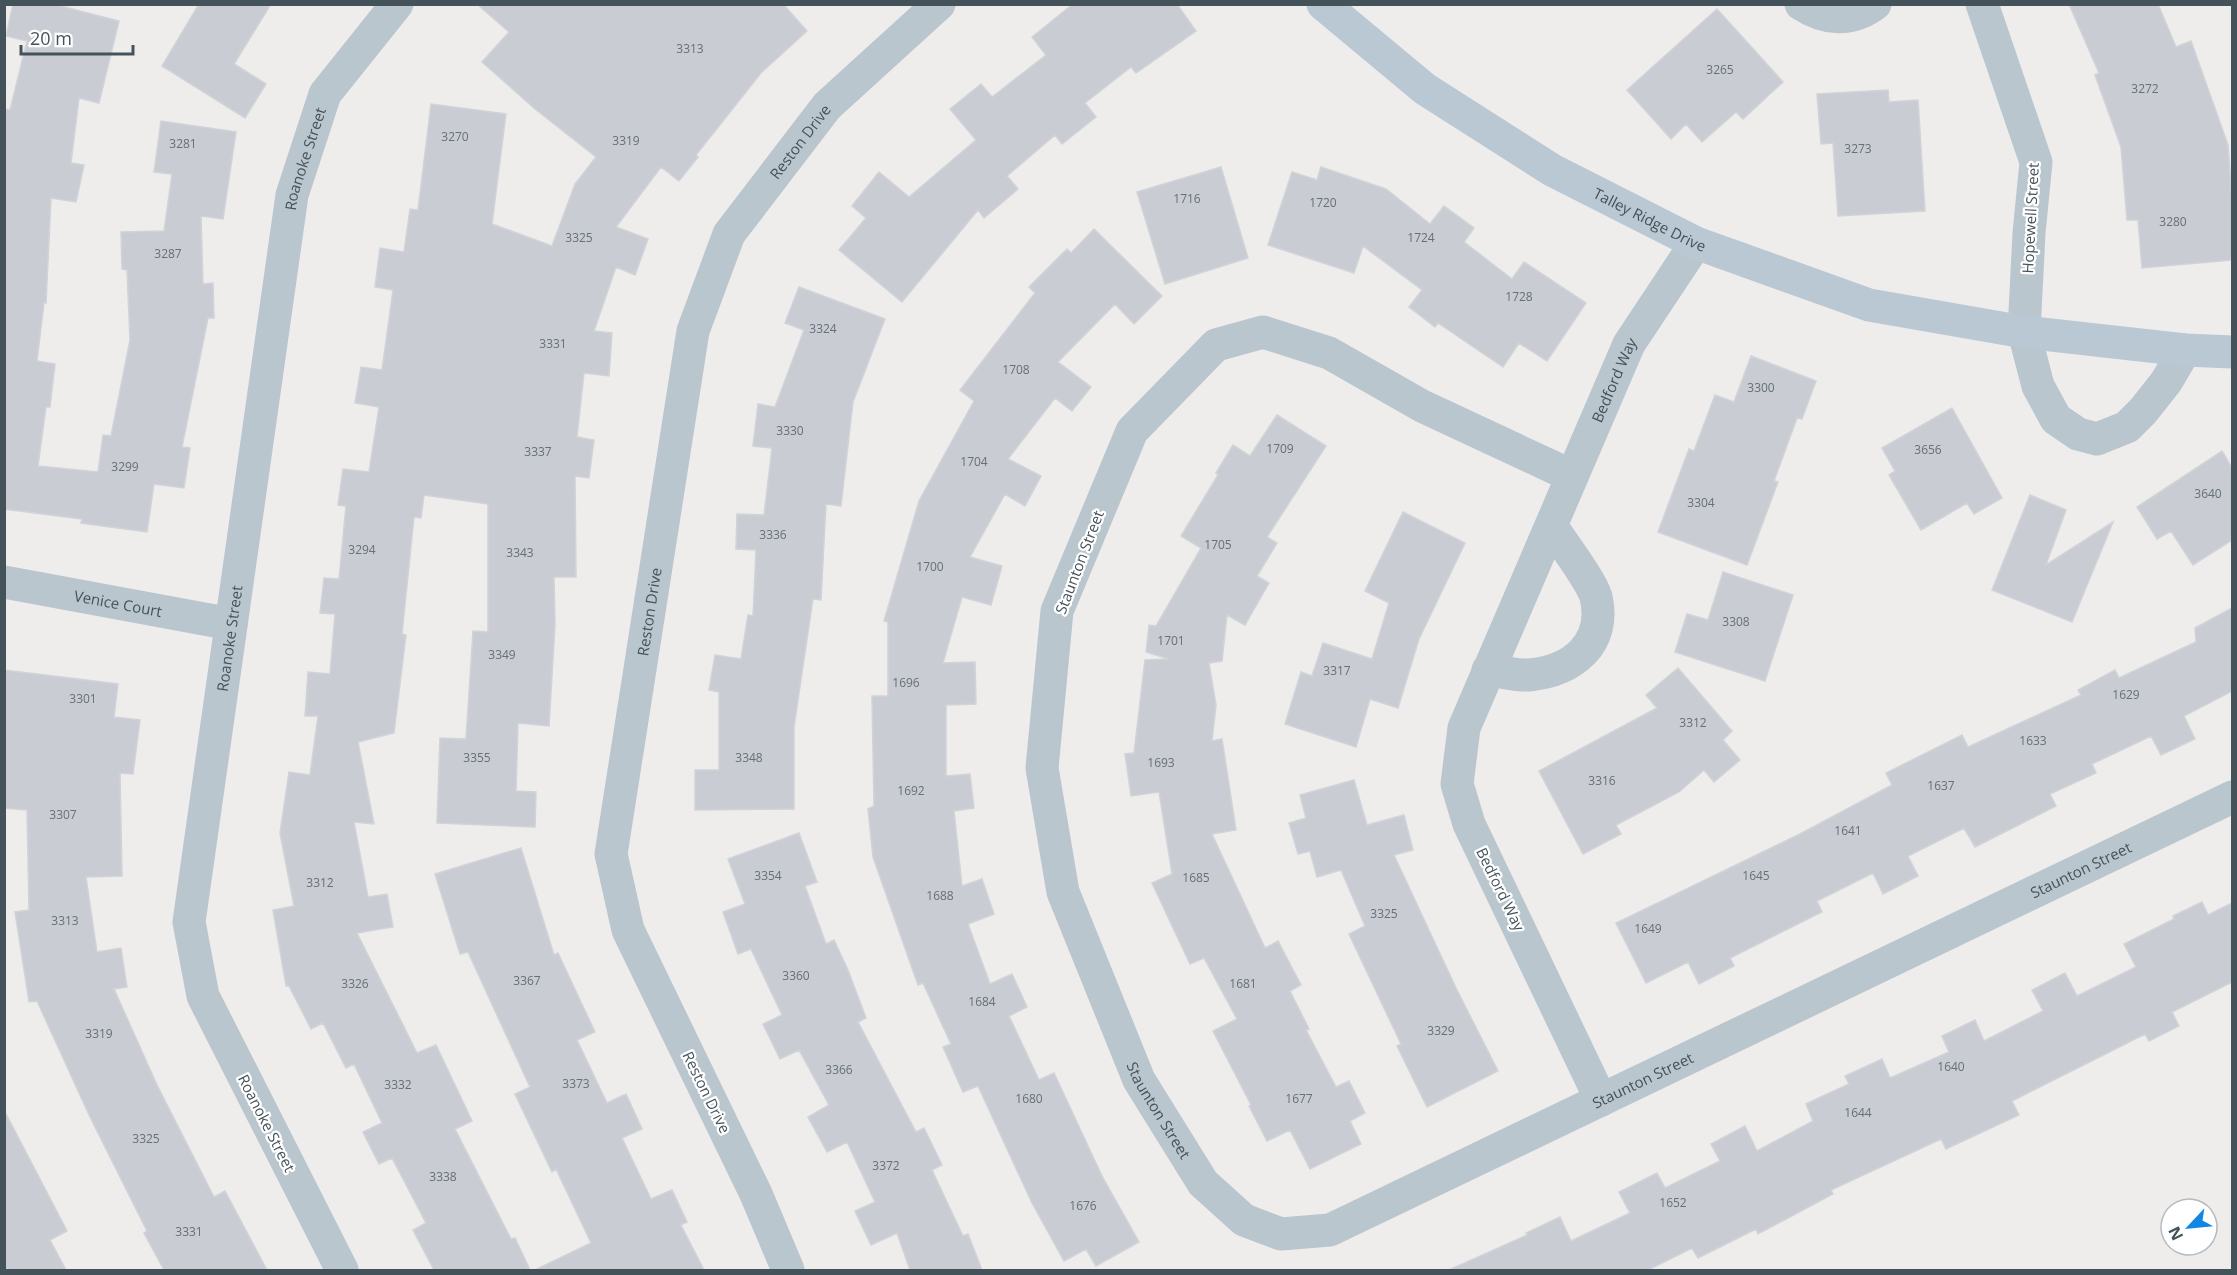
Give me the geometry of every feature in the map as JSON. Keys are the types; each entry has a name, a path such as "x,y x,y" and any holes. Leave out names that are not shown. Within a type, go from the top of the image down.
{"street":[{"name":"Roanoke Street","path":"342,1270 203,996 189,922 292,195 325,94 397,4"},
{"name":"Reston Drive","path":"788,1270 756,1194 628,930 611,854 693,331 729,234 827,106 939,4"},
{"name":"Talley Ridge Drive","path":"1323,4 1425,90 1552,170 1696,243 1869,305 2024,332 2185,350 2232,352"},
{"path":"1802,4 1816,14 1842,18 1868,9 1875,4"},
{"name":"Hopewell Street","path":"1982,4 2036,162 2029,233 2024,332"},
{"name":"Bedford Way","path":"1601,1100 1469,824 1457,784 1464,728 1629,344 1696,243"},
{"name":"Staunton Street","path":"1572,476 1422,406 1329,353 1263,332 1216,345 1132,431 1057,611 1042,768 1063,892 1139,1080 1203,1183 1244,1220 1281,1234 1330,1230 2232,797"},
{"path":"2024,332 2038,386 2056,419 2078,434 2097,439 2127,427 2143,411 2166,382 2185,350"},
{"path":"1488,670 1528,675 1568,665 1588,649 1598,624 1596,596 1552,527"},
{"name":"Venice Court","path":"4,582 231,624"}],"building":[{"path":"13,4 53,4 119,21 99,103 79,98 71,163 84,165 76,202 51,198 46,303 44,303 37,361 55,364 50,407 46,407 38,466 98,472 103,435 111,436 130,340 127,270 122,269 121,232 164,231 172,174 154,172 161,121 236,132 223,219 201,216 203,284 213,283 214,318 208,318 182,447 190,448 184,488 154,484 147,532 81,523 82,519 4,509 4,109 10,110 27,41 6,36"},
{"path":"199,4 271,4 234,64 266,84 245,118 162,66"},
{"path":"477,4 783,4 807,31 761,73 696,155 698,157 679,181 661,167 616,227 648,239 635,275 616,267 594,331 612,333 609,376 584,373 577,437 594,440 589,478 575,476 576,577 554,577 555,625 549,726 518,723 516,791 536,792 535,827 437,823 440,738 466,739 473,631 488,632 488,504 424,495 421,518 414,517 402,634 406,635 394,733 358,742 374,824 354,822 368,897 387,894 393,927 357,933 417,1053 436,1045 472,1121 455,1129 511,1239 515,1238 530,1270 434,1270 413,1230 426,1223 392,1158 379,1164 363,1132 382,1123 354,1064 346,1068 323,1023 311,1029 289,986 286,986 273,910 294,906 280,833 289,772 310,775 318,716 305,716 308,672 330,674 335,614 320,613 324,578 339,579 346,506 338,505 343,469 369,472 379,407 355,403 361,367 382,370 393,290 375,287 380,248 404,252 410,209 418,210 431,104 506,114 492,224 552,246 575,184 596,157 535,109 482,62 509,32"},
{"path":"1073,4 1177,4 1196,31 1136,73 1131,67 1085,103 1096,117 1062,144 1055,135 1007,176 1018,189 984,218 978,210 902,302 839,250 866,218 852,206 879,172 909,197 976,140 950,109 981,84 992,97 1046,55 1032,37"},
{"path":"2069,4 2158,4 2176,47 2191,41 2228,145 2232,200 2232,260 2142,268 2138,220 2127,220 2121,147 2095,75 2099,73"},
{"path":"1717,9 1783,82 1743,119 1736,112 1702,142 1686,124 1671,139 1627,90"},
{"path":"1888,90 1889,102 1918,100 1925,211 1838,216 1833,143 1821,144 1817,94"},
{"path":"1221,167 1248,258 1165,284 1137,192"},
{"path":"1321,167 1386,189 1430,224 1444,206 1474,228 1464,242 1512,279 1524,262 1586,303 1547,361 1519,343 1503,367 1438,323 1435,327 1409,307 1422,290 1363,246 1354,273 1268,245 1292,172 1317,180"},
{"path":"1094,229 1162,296 1134,324 1115,304 1058,362 1091,387 1072,411 1055,398 1008,459 1041,476 1025,506 1005,494 970,557 1002,566 991,605 962,597 943,663 975,662 976,704 946,705 946,776 970,774 974,808 954,811 962,886 982,879 994,914 968,924 990,984 1012,974 1027,1007 1009,1016 1039,1080 1054,1073 1102,1176 1139,1242 1096,1266 1086,1249 1064,1261 1032,1203 978,1086 963,1092 943,1047 951,1044 923,983 918,985 873,857 868,809 874,806 872,696 888,696 888,622 884,621 919,501 974,401 960,390 1035,293 1029,287 1067,249 1071,253"},
{"path":"799,287 885,319 853,402 841,506 826,504 821,600 813,599 794,727 794,809 695,810 695,770 719,770 719,692 709,690 715,655 741,659 748,615 753,616 756,550 736,549 737,514 764,515 772,448 753,446 758,404 775,407 804,330 785,323"},
{"path":"1751,356 1816,381 1802,419 1797,418 1774,481 1778,482 1747,565 1658,532 1689,449 1694,451 1715,395 1734,402"},
{"path":"1952,408 2002,498 1974,514 1967,503 1921,530 1889,475 1895,471 1882,448"},
{"path":"1277,415 1326,446 1267,537 1277,543 1257,576 1269,583 1245,625 1227,615 1222,661 1209,663 1216,705 1212,741 1222,739 1236,830 1212,834 1265,948 1278,941 1301,985 1290,991 1309,1029 1306,1030 1336,1087 1349,1081 1365,1113 1350,1121 1361,1144 1310,1169 1290,1130 1267,1141 1213,1031 1237,1019 1204,958 1190,964 1152,883 1172,874 1159,792 1131,796 1125,754 1134,753 1145,660 1169,659 1146,652 1149,625 1156,626 1201,548 1181,536 1218,475 1216,473 1233,445 1250,456"},
{"path":"2222,451 2232,468 2232,540 2193,565 2171,531 2157,539 2137,507"},
{"path":"2030,495 2066,510 2046,565 2113,522 2072,622 1992,590"},
{"path":"1403,512 1465,543 1419,639 1398,708 1370,699 1356,747 1285,724 1301,672 1312,676 1323,643 1372,659 1389,603 1365,591"},
{"path":"1723,572 1793,595 1765,681 1675,652 1687,614 1708,620"},
{"path":"2232,608 2232,691 2184,716 2195,739 2161,755 2151,736 2092,764 2096,773 2050,794 2056,806 1975,847 1964,828 1908,856 1918,876 1883,894 1873,873 1817,901 1822,912 1730,958 1734,966 1699,984 1688,962 1646,983 1616,923 1800,834 1892,785 1886,773 1962,735 1968,747 2081,695 2078,690 2115,670 2119,678 2196,642 2195,628"},
{"path":"1678,668 1732,731 1723,740 1740,760 1714,782 1704,770 1679,792 1616,825 1621,834 1583,854 1539,771 1657,708 1646,695"},
{"path":"4,670 118,684 114,717 140,720 133,774 120,773 122,876 86,877 97,952 121,948 127,987 114,989 157,1085 214,1197 225,1191 267,1270 164,1270 144,1233 147,1231 90,1117 37,1001 29,1002 15,912 29,910 27,810 4,808"},
{"path":"1354,780 1367,825 1404,815 1413,850 1394,855 1456,988 1498,1071 1427,1107 1397,1046 1401,1044 1349,934 1365,926 1341,870 1317,877 1310,851 1298,854 1289,823 1306,818 1300,795"},
{"path":"799,833 817,882 805,886 826,944 834,940 848,970 866,1018 858,1022 916,1132 924,1128 942,1165 932,1170 963,1236 968,1234 982,1270 910,1270 897,1233 871,1245 855,1211 875,1202 847,1142 827,1152 808,1117 829,1105 799,1050 780,1059 763,1024 782,1015 751,949 738,954 723,912 745,904 728,859"},
{"path":"521,848 554,955 558,953 595,1032 577,1040 607,1103 626,1094 642,1129 622,1138 651,1199 672,1190 687,1222 681,1225 704,1270 535,1270 591,1243 556,1169 552,1172 515,1094 530,1087 468,952 460,954 435,874"},
{"path":"2202,902 2208,915 2232,903 2232,982 2172,1012 2179,1026 2149,1041 2145,1034 2012,1101 2019,1115 1946,1149 1941,1139 1831,1190 1833,1194 1758,1234 1756,1229 1698,1258 1692,1248 1648,1270 1449,1270 1527,1235 1526,1233 1560,1217 1571,1241 1630,1213 1619,1192 1657,1173 1665,1188 1720,1161 1711,1144 1745,1126 1757,1151 1813,1121 1806,1104 1849,1084 1845,1076 1882,1059 1890,1078 1949,1052 1942,1036 1975,1020 1984,1041 2043,1011 2032,990 2065,973 2077,996 2136,967 2124,944"},
{"path":"4,1110 67,1231 50,1240 66,1270 4,1270"}]}
